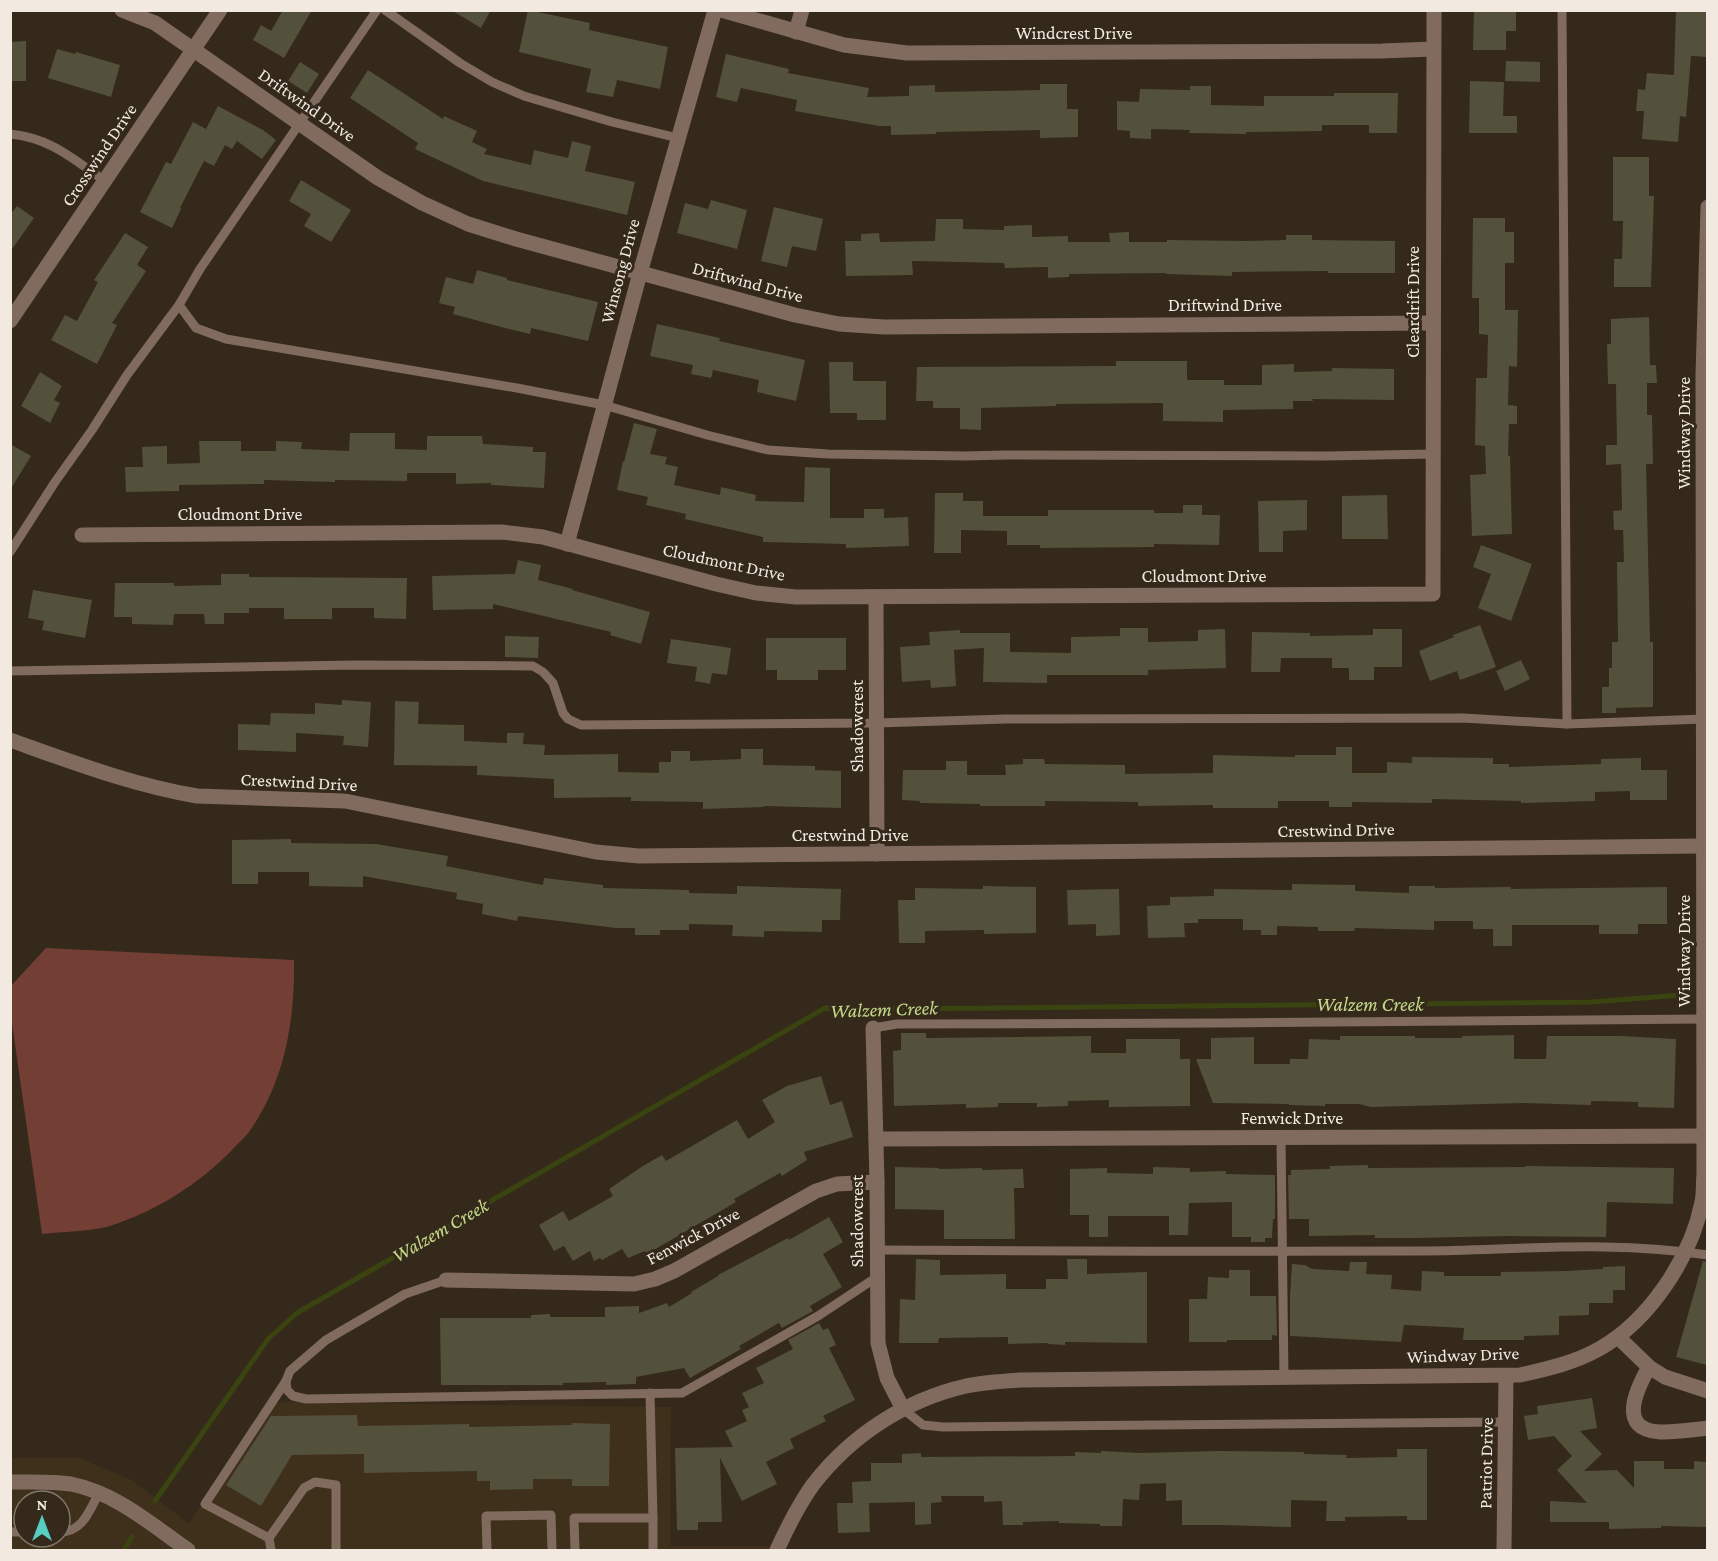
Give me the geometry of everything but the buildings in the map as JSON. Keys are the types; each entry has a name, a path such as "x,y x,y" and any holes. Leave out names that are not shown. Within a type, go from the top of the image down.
{"street":[{"name":"Driftwind Drive","path":"122,10 155,22 378,178 422,203 468,224 795,315 839,324 884,327 1432,323"},
{"name":"Crosswind Drive","path":"12,316 220,10"},
{"name":"Winsong Drive","path":"567,544 640,273 715,10"},
{"name":"Windcrest Drive","path":"721,10 844,45 907,52 1433,49"},
{"path":"796,32 802,10"},
{"name":"Cleardrift Drive","path":"1433,594 1434,10"},
{"name":"Windway Drive","path":"777,1551 797,1510 828,1466 868,1430 903,1409 941,1392 994,1381 1520,1375 1561,1366 1598,1350 1637,1320 1669,1281 1697,1222 1702,1201 1706,1136 1703,1019 1707,207"},
{"name":"Cloudmont Drive","path":"82,535 502,532 543,537 756,593 796,597 1433,594"},
{"name":"Shadowcrest","path":"876,598 877,854"},
{"name":"Crestwind Drive","path":"10,740 125,780 179,793 197,796 345,801 596,852 639,856 1704,846"},
{"name":"Shadowcrest","path":"873,1028 878,1343 887,1378 903,1409"},
{"name":"Fenwick Drive","path":"876,1139 1706,1136"},
{"name":"Fenwick Drive","path":"446,1280 634,1284 655,1280 816,1191 837,1184 877,1182"},
{"path":"1618,1336 1649,1367 1665,1377 1707,1391"},
{"path":"1649,1367 1633,1407 1633,1418 1638,1424 1647,1430 1660,1432 1707,1428"},
{"name":"Patriot Drive","path":"1504,1551 1506,1376"},
{"path":"10,1482 71,1484 99,1493 127,1507 188,1551"}],"lane":[{"path":"10,552 127,375 179,305 200,270 377,10"},
{"path":"385,10 460,63 492,82 524,96 612,122 678,138"},
{"path":"1562,10 1567,724"},
{"path":"10,134 38,139 61,150 105,181"},
{"path":"179,305 196,328 226,339 604,405 768,450 828,454 1197,456 1433,454"},
{"path":"10,671 354,665 533,666 543,672 553,683 563,713 568,719 580,725 877,723 1006,719 1463,718 1567,724 1704,719"},
{"path":"873,1028 897,1024 1703,1019"},
{"path":"1281,1138 1284,1378"},
{"path":"877,1250 1450,1251 1605,1247 1684,1252 1707,1256"},
{"path":"286,1381 287,1390 293,1396 306,1399 682,1393 818,1316 877,1277"},
{"path":"270,1538 205,1504 286,1381 290,1371 326,1340 405,1294 446,1280"},
{"path":"650,1393 653,1551"},
{"path":"903,1409 923,1425 943,1427 1506,1422"},
{"path":"271,1551 270,1538 304,1488 315,1482 336,1485 336,1551"},
{"path":"72,1530 81,1526 99,1493"},
{"path":"487,1551 486,1516 551,1515 552,1551"},
{"path":"575,1551 574,1518 653,1518"}],"shaded area":[{"path":"46,948 294,960 294,982 286,1048 272,1090 263,1110 247,1135 219,1163 160,1205 127,1220 103,1228 42,1234 11,1016 10,987"},
{"path":"270,1402 671,1407 670,1546 766,1546 795,1550 11,1550 10,1458 79,1458 132,1480 189,1524"}],"waterway":[{"name":"Walzem Creek","path":"155,1501 268,1339 297,1313 825,1008 1592,1002 1681,995"},
{"name":"Walzem Creek","path":"124,1550 132,1537"}]}
